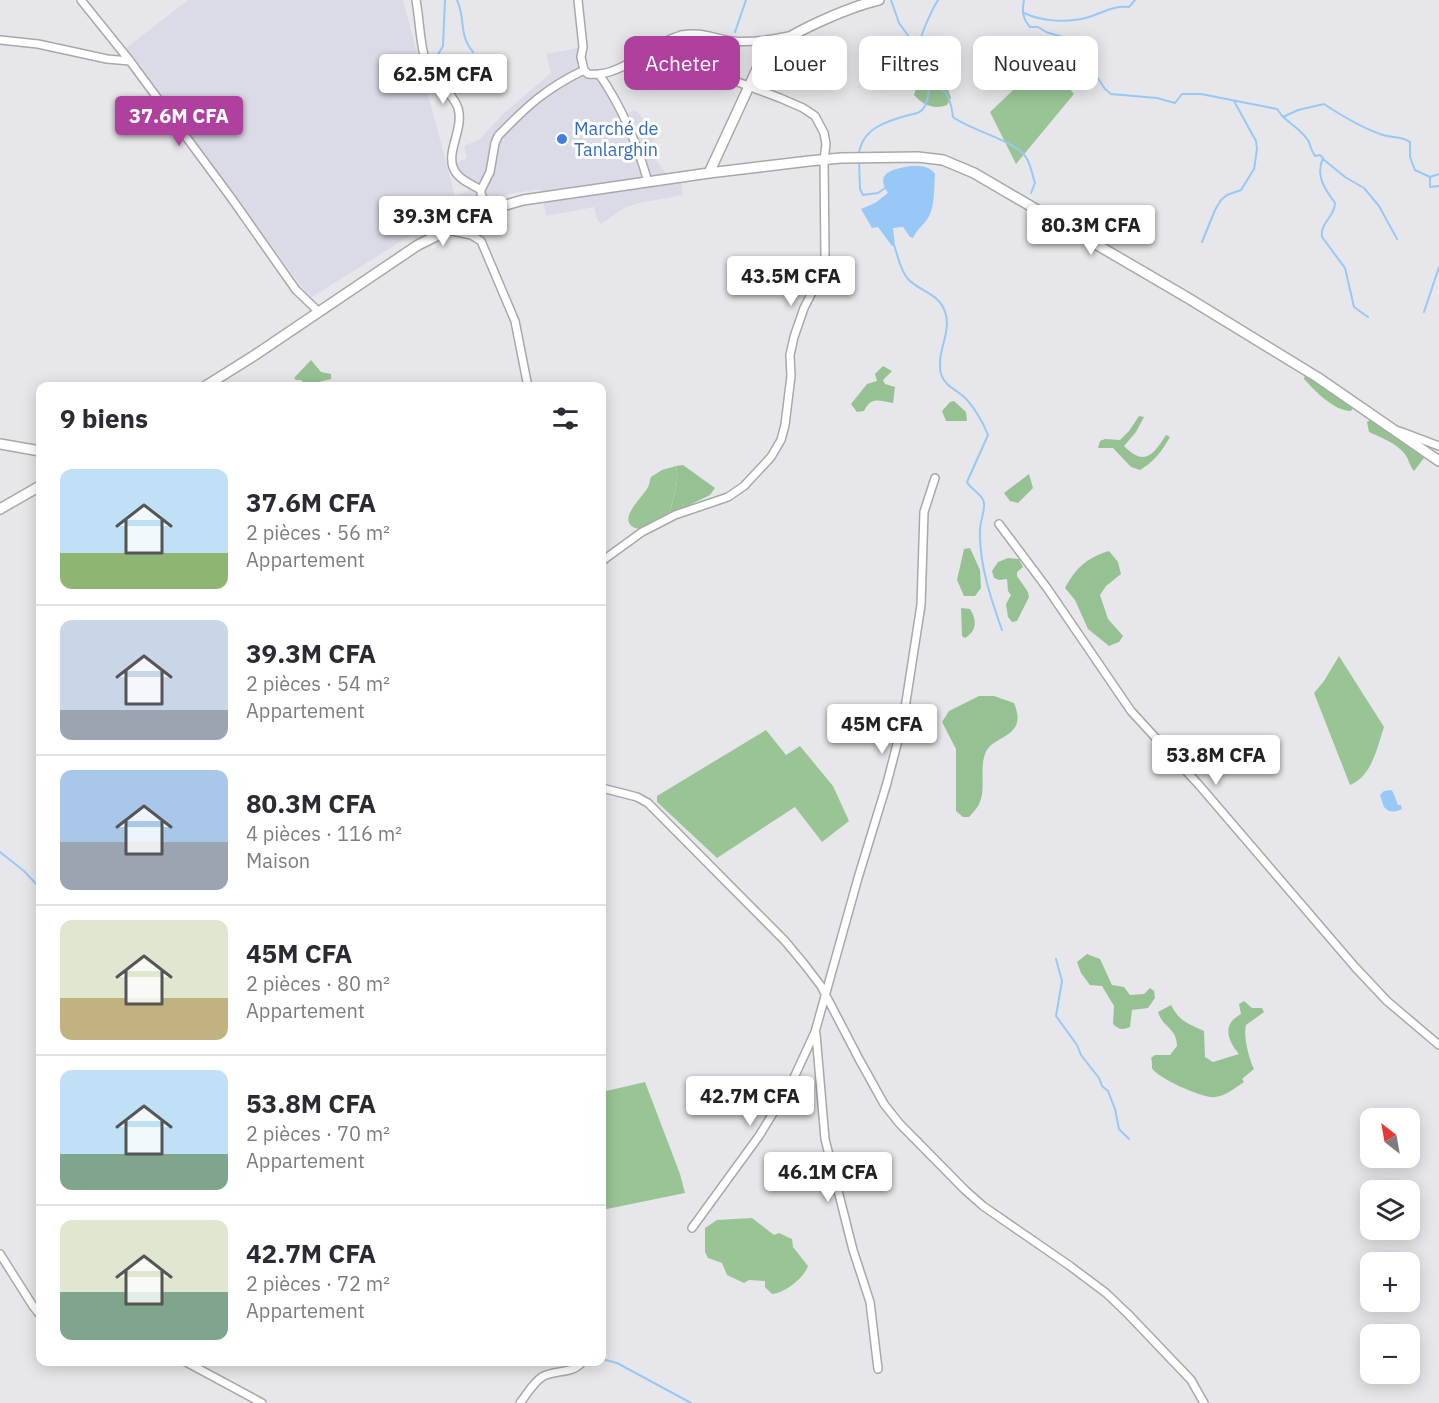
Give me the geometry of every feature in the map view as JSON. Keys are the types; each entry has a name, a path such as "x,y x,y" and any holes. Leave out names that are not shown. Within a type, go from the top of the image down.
{"street":[{"path":"81,0 130,61 226,190 296,290 319,312"},
{"path":"416,0 426,62 430,72 452,96 458,108 458,131 452,166 460,178 481,190"},
{"path":"578,0 583,47 581,57 584,70 588,74 600,74 618,68 681,35 706,34 737,41 765,40 796,35"},
{"path":"709,173 748,87 768,54 796,35 861,4 879,0"},
{"path":"606,558 642,532 675,515 720,500 736,492 760,469 781,440 792,376 790,355 794,337 804,308 822,273 825,256 824,160 826,144 824,132 816,116 780,98 735,81 699,47 681,35"},
{"path":"0,40 38,44 107,59 130,61"},
{"path":"489,210 481,190 490,172 498,136 540,95 584,70"},
{"path":"600,74 624,115 641,156 648,182"},
{"path":"212,382 418,245 489,210 523,200 709,173 824,160 918,157 943,160 974,173 1188,298 1317,377 1439,461"},
{"path":"447,230 471,235 481,241 515,321 527,382"},
{"path":"1395,430 1439,446"},
{"path":"0,444 36,450"},
{"path":"692,1228 765,1127 791,1084 815,1032 903,721 921,605 924,512 935,478"},
{"path":"0,509 36,488"},
{"path":"999,524 1047,588 1131,711 1207,793 1355,967 1387,1001 1439,1045"},
{"path":"606,789 648,802 784,941 805,965 825,994 884,1104 899,1123 983,1206 1106,1293 1191,1380 1204,1402"},
{"path":"815,1032 825,1139 853,1250 870,1302 878,1369"},
{"path":"0,1254 36,1310"},
{"path":"193,1366 262,1403"},
{"path":"520,1403 544,1376 575,1369 578,1366"}],"shaded area":[{"path":"188,0 403,0 455,196 470,190 457,163 467,158 464,146 479,140 502,115 551,73 546,54 583,47 584,71 595,75 624,115 635,110 659,134 648,148 670,179 681,177 683,195 624,208 601,224 594,207 546,216 541,189 509,194 459,213 456,207 312,297 307,294 126,48"}],"green space":[{"path":"916,90 948,90 951,98 947,105 938,107 929,106 914,95"},
{"path":"1013,90 1071,90 1074,94 1016,164 990,112"},
{"path":"311,360 321,372 331,374 331,379 319,382 303,382 294,378"},
{"path":"883,366 892,371 883,380 885,384 895,387 893,403 874,401 864,411 857,412 851,404 867,384 877,381 875,374"},
{"path":"1305,374 1354,405 1351,411 1338,408 1325,400 1304,379"},
{"path":"954,401 966,412 967,421 946,421 942,411"},
{"path":"1139,416 1144,417 1136,432 1124,446 1131,452 1138,456 1148,456 1153,453 1166,435 1170,437 1157,456 1140,470 1131,467 1113,448 1098,448 1100,441 1105,439 1120,440"},
{"path":"1373,418 1424,458 1414,471 1401,449 1369,432 1367,422"},
{"path":"683,465 715,488 710,495 669,515 677,485 676,466"},
{"path":"676,466 677,485 669,515 646,527 633,527 628,518 651,477 662,470"},
{"path":"1029,474 1033,488 1018,503 1010,501 1004,493"},
{"path":"970,548 980,570 981,588 975,596 964,596 957,580 964,549"},
{"path":"1109,551 1118,562 1121,574 1106,586 1100,595 1108,619 1123,636 1119,642 1109,646 1088,629 1075,600 1065,588 1082,565"},
{"path":"1008,558 1019,559 1023,567 1017,572 1017,576 1029,597 1017,621 1012,622 1008,617 1006,604 1011,595 1008,591 1007,579 994,578 992,571 998,562"},
{"path":"961,608 970,609 975,621 974,629 965,638 962,636"},
{"path":"1339,656 1384,727 1369,768 1364,775 1350,785 1314,693"},
{"path":"979,696 994,696 1014,703 1017,723 1013,730 989,748 985,754 981,800 969,817 963,817 956,811 956,749 942,722 949,711"},
{"path":"766,730 786,755 800,746 833,786 849,821 822,842 795,807 717,858 657,802 657,796"},
{"path":"1087,954 1100,959 1112,985 1124,987 1130,995 1144,994 1150,988 1154,991 1155,998 1148,1008 1132,1010 1130,1027 1121,1029 1113,1024 1114,1006 1102,986 1090,985 1081,973 1077,962"},
{"path":"1244,1001 1252,1008 1262,1008 1264,1012 1246,1025 1247,1047 1254,1069 1242,1079 1244,1082 1223,1095 1209,1097 1171,1082 1152,1068 1151,1058 1155,1055 1170,1055 1177,1046 1175,1035 1163,1022 1158,1012 1171,1005 1181,1019 1204,1031 1205,1057 1213,1062 1239,1054 1228,1032 1231,1023 1241,1014 1239,1004"},
{"path":"645,1082 685,1193 606,1209 606,1091"},
{"path":"752,1218 774,1235 779,1233 792,1239 793,1247 808,1266 798,1280 777,1293 772,1294 765,1287 765,1281 749,1280 744,1283 727,1275 722,1263 708,1258 705,1252 705,1228 717,1220"}],"water":[{"path":"910,166 927,168 935,174 932,209 913,238 903,227 893,228 895,245 892,246 878,227 872,228 861,209 875,203 888,193 883,181 887,173"},
{"path":"1391,790 1402,809 1393,811 1384,807 1380,795 1384,791"}],"waterway":[{"path":"433,63 443,46 445,0"},
{"path":"457,0 465,39 473,52"},
{"path":"735,32 746,0"},
{"path":"891,0 899,23 908,36"},
{"path":"938,0 924,28 918,51 930,82 946,93 953,117 1012,145 1025,156 1035,183 1031,193"},
{"path":"1024,0 1023,14 1030,27 1038,27 1066,38 1082,54 1105,89 1111,94 1157,98 1175,103 1182,94 1201,94 1277,109 1283,117 1298,110 1324,104 1367,129 1410,142 1410,157 1415,170 1430,177 1430,187 1439,186"},
{"path":"1024,13 1048,20 1073,20 1114,8 1129,7 1135,0"},
{"path":"859,154 865,138 877,127 922,110 927,101 928,90"},
{"path":"1202,242 1221,200 1241,190 1254,169 1256,141 1234,101"},
{"path":"1283,117 1304,135 1315,156 1320,155 1323,158 1321,176 1335,203 1333,212 1323,227 1322,237 1345,268 1354,307 1368,317"},
{"path":"1323,159 1345,177 1364,188 1379,206 1397,239"},
{"path":"859,160 860,189 863,195 878,193 885,188"},
{"path":"1430,177 1439,174"},
{"path":"894,245 901,267 908,279 936,298 943,307 947,324 940,357 941,374 948,384 970,404 981,419 988,435 967,482 984,503 980,530 981,556 1002,630"},
{"path":"1424,312 1439,267"},
{"path":"0,852 36,884"},
{"path":"1056,959 1062,981 1056,1016 1099,1078 1102,1086 1108,1091 1119,1129 1129,1139"},
{"path":"606,1360 617,1363 691,1403"}],"place":[{"name":"Marché de Tanlarghin","path":"562,139"}]}
